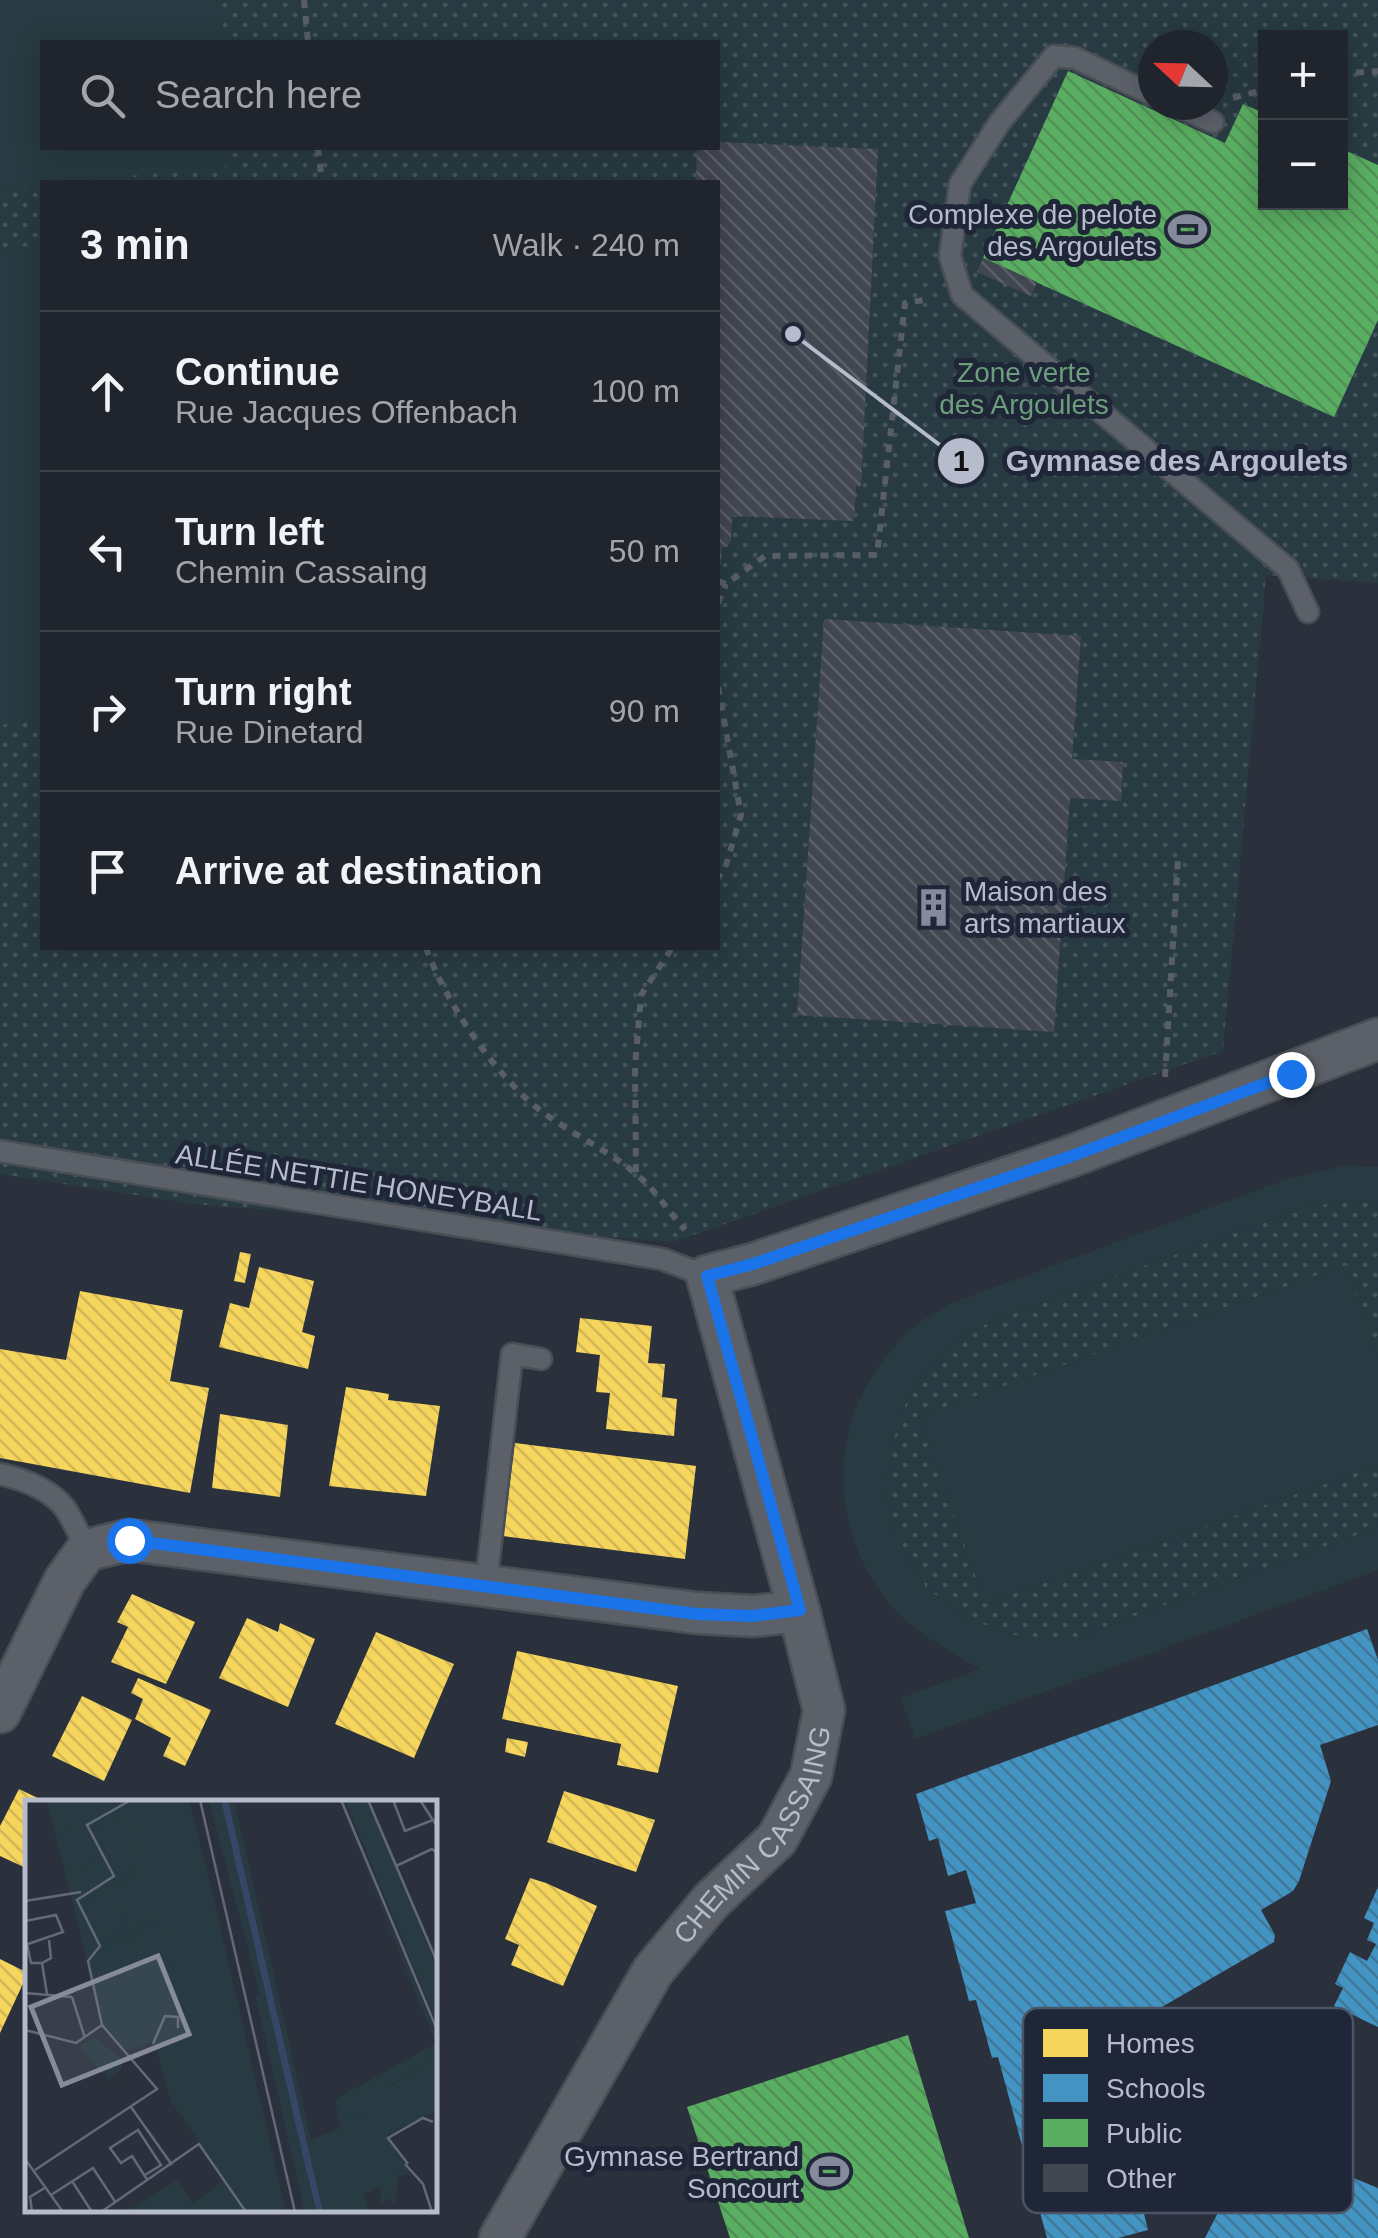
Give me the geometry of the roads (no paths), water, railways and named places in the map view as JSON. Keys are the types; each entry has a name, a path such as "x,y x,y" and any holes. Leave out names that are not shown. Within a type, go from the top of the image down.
{"street":[{"path":"707,1276 772,1258 1162,1123 1378,1040"},
{"name":"CHEMIN CASSAING","path":"500,2238 653,1972 712,1901 777,1839 811,1776 824,1710 707,1276"},
{"path":"0,1712 65,1580 87,1550 129,1540 697,1614 752,1616 800,1610"}],"lane":[{"path":"1138,88 1075,58 1054,56 1000,122 960,184 950,256 962,295 1288,569 1308,612"},
{"path":"1209,120 1213,122"},
{"name":"ALLÉE NETTIE HONEYBALL","path":"0,1151 662,1259 707,1276"},
{"path":"486,1585 512,1354 541,1359"},
{"path":"0,1474 45,1491 64,1507 87,1550"}],"place":[{"name":"Complexe de pelote des Argoulets","path":"1187,230"},
{"name":"Gymnase des Argoulets","path":"793,334"},
{"name":"Maison des arts martiaux","path":"934,907"},
{"name":"Gymnase Bertrand Soncourt","path":"829,2172"}],"park label":[{"name":"Zone verte des Argoulets","path":"1024,388"}]}
